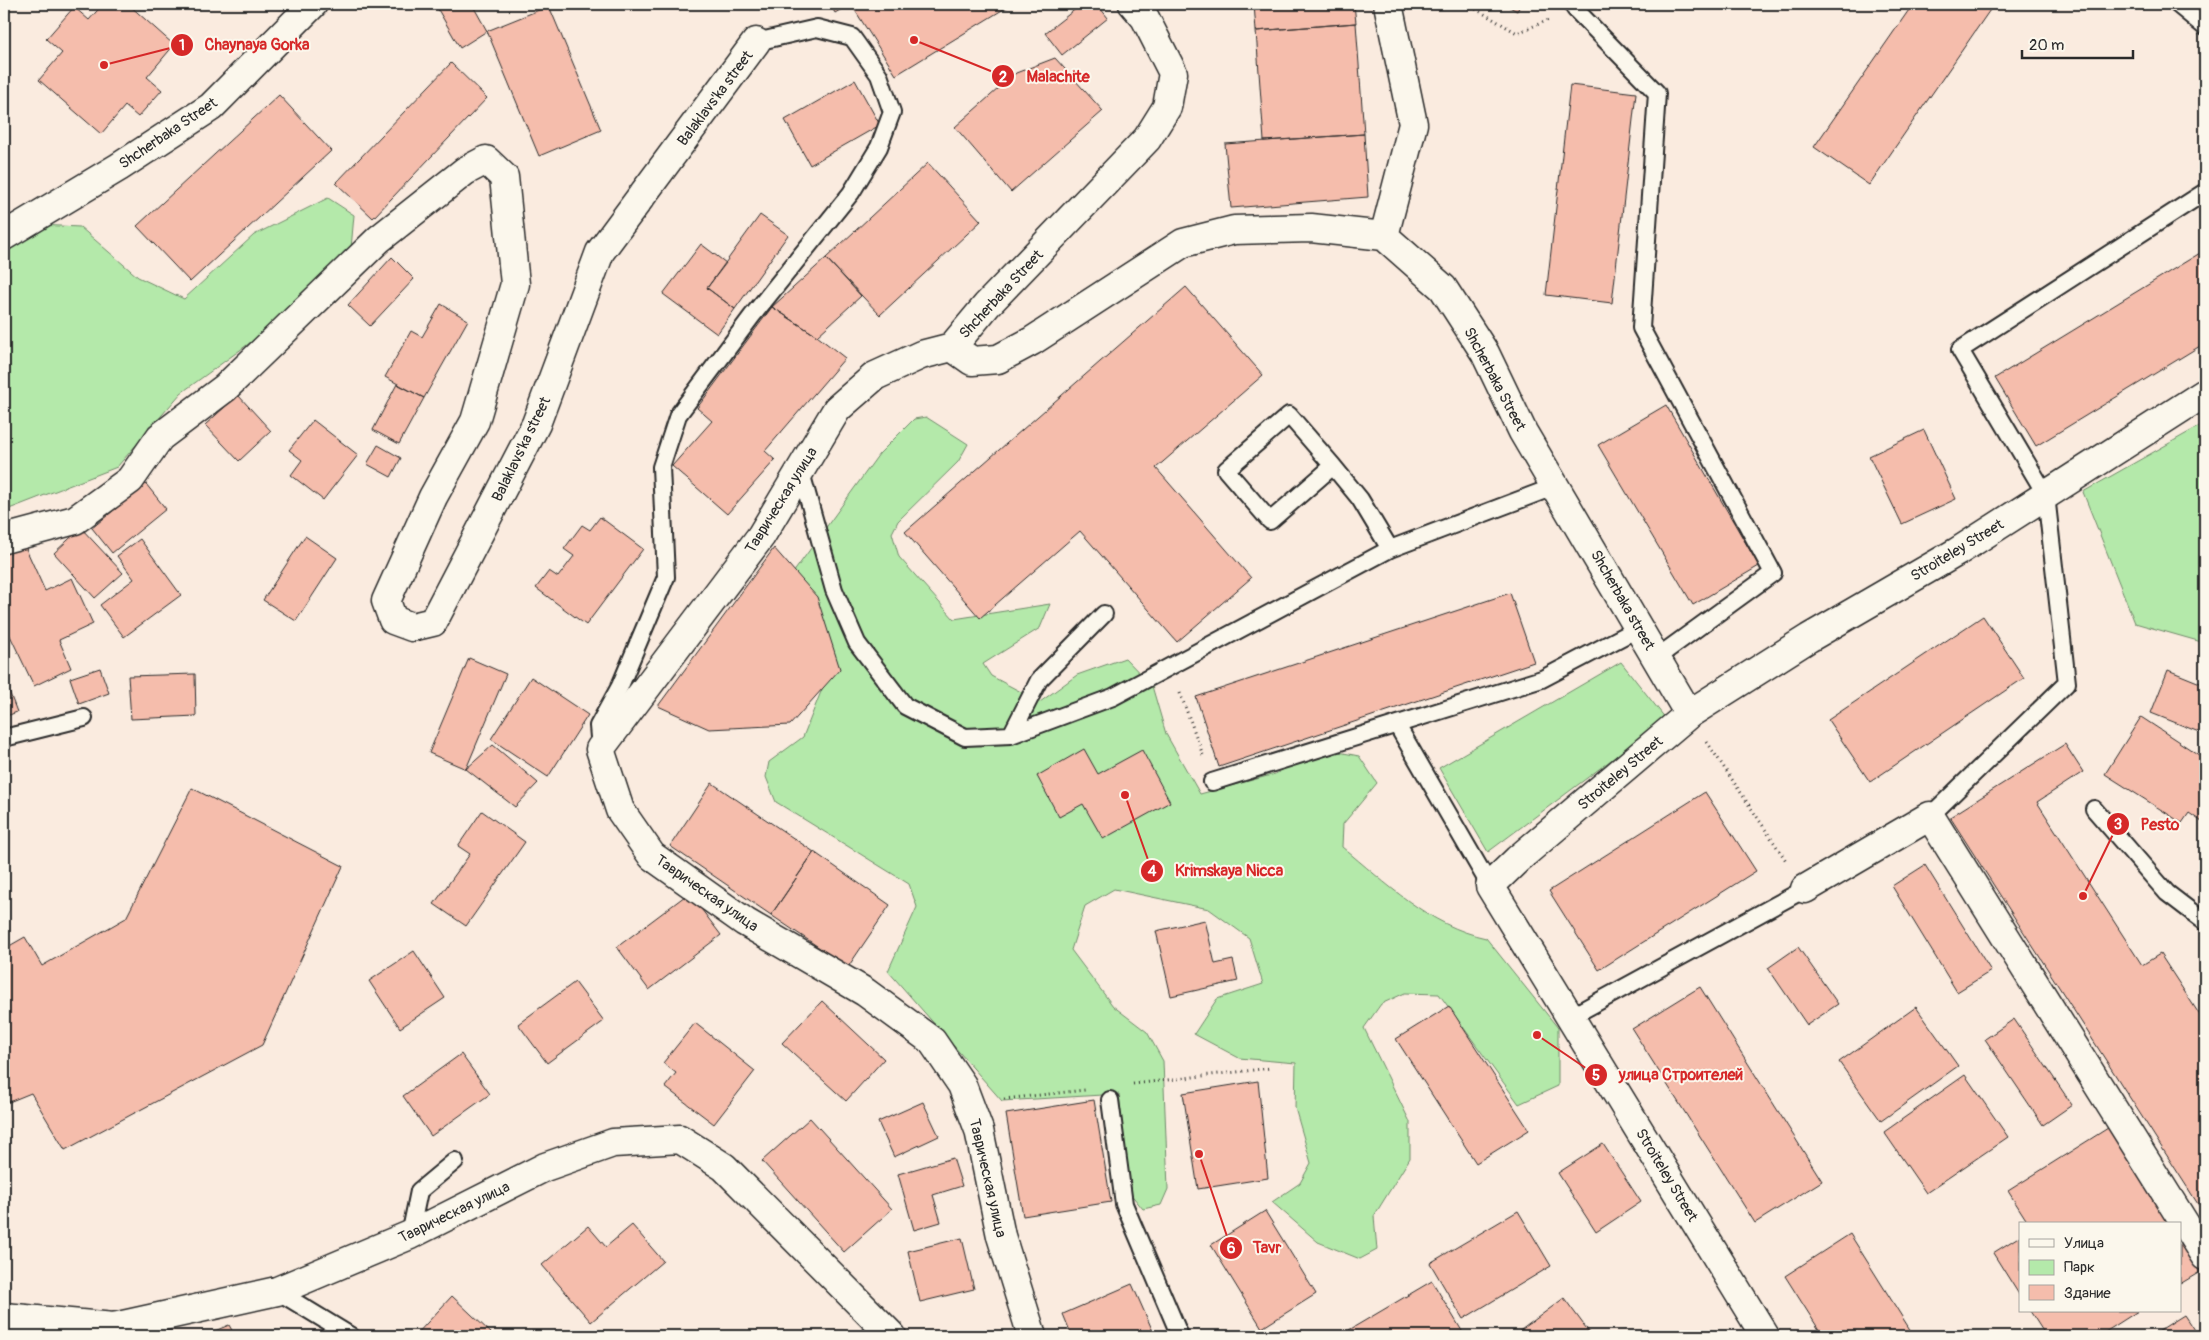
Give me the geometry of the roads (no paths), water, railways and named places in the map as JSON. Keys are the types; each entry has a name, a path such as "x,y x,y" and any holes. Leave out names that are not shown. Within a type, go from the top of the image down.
{"street":[{"name":"Shcherbaka Street","path":"4,236 119,166 210,107 313,4"},
{"name":"Shcherbaka Street","path":"1134,4 1144,18 1173,73 1167,107 1147,140 987,305 952,347 972,361 998,359 1032,341 1183,243 1234,230 1311,228 1384,236 1443,288 1485,353 1523,432 1556,486"},
{"path":"1384,236 1413,124 1388,4"},
{"name":"Balaklavs'ka street","path":"4,539 75,520 130,480 160,437 225,388 379,240 465,171 486,160 504,177 516,284 475,421 433,497 386,601 394,620 412,627 433,622 536,424 600,252 756,42"},
{"name":"Таврическая улица","path":"952,347 921,355 876,376 837,409 760,536 600,749 620,810 652,856 745,922 865,992 932,1041 962,1085 979,1130 1001,1236 1032,1336"},
{"name":"Stroiteley Street","path":"1765,1336 1490,886 1518,859 1689,714 1809,638 1957,552 2205,393"},
{"name":"Shcherbaka street","path":"1556,486 1689,714"},
{"path":"1805,888 1930,816 2205,1256"},
{"name":"Таврическая улица","path":"4,1317 114,1327 277,1291 410,1235 545,1167 613,1143 680,1139 724,1167 892,1336"}],"lane":[{"path":"2177,4 2205,27"},
{"path":"1576,6 1656,94 1641,328 1773,573 1656,658"},
{"name":"Balaklavs'ka street","path":"600,749 598,726 620,686 666,577 661,467 678,415 752,316 851,193 879,147 892,112 879,74 852,38 817,28 756,42"},
{"path":"1930,816 2067,683 2046,495 1960,350 2205,192"},
{"path":"1333,466 1270,521 1226,470 1289,415 1333,466 1360,499 1390,548"},
{"path":"800,469 834,590 857,643 905,706 965,737 1011,735 1113,696 1390,548 1556,486"},
{"path":"1011,735 1039,680 1104,614"},
{"path":"1212,782 1542,679 1639,628"},
{"path":"4,738 84,718"},
{"path":"1397,725 1490,886"},
{"path":"2094,809 2167,893 2205,922"},
{"path":"1570,1016 1805,888"},
{"path":"1110,1100 1124,1204 1180,1336"},
{"path":"410,1235 418,1192 456,1161"},
{"path":"277,1291 351,1336"}],"place":[{"name":"Malachite","path":"914,40"},
{"name":"Chaynaya Gorka","path":"104,65"},
{"name":"Krimskaya Nicca","path":"1125,795"},
{"name":"Pesto","path":"2083,896"},
{"name":"улица Строителей","path":"1537,1035"},
{"name":"Tavr","path":"1199,1154"}]}
